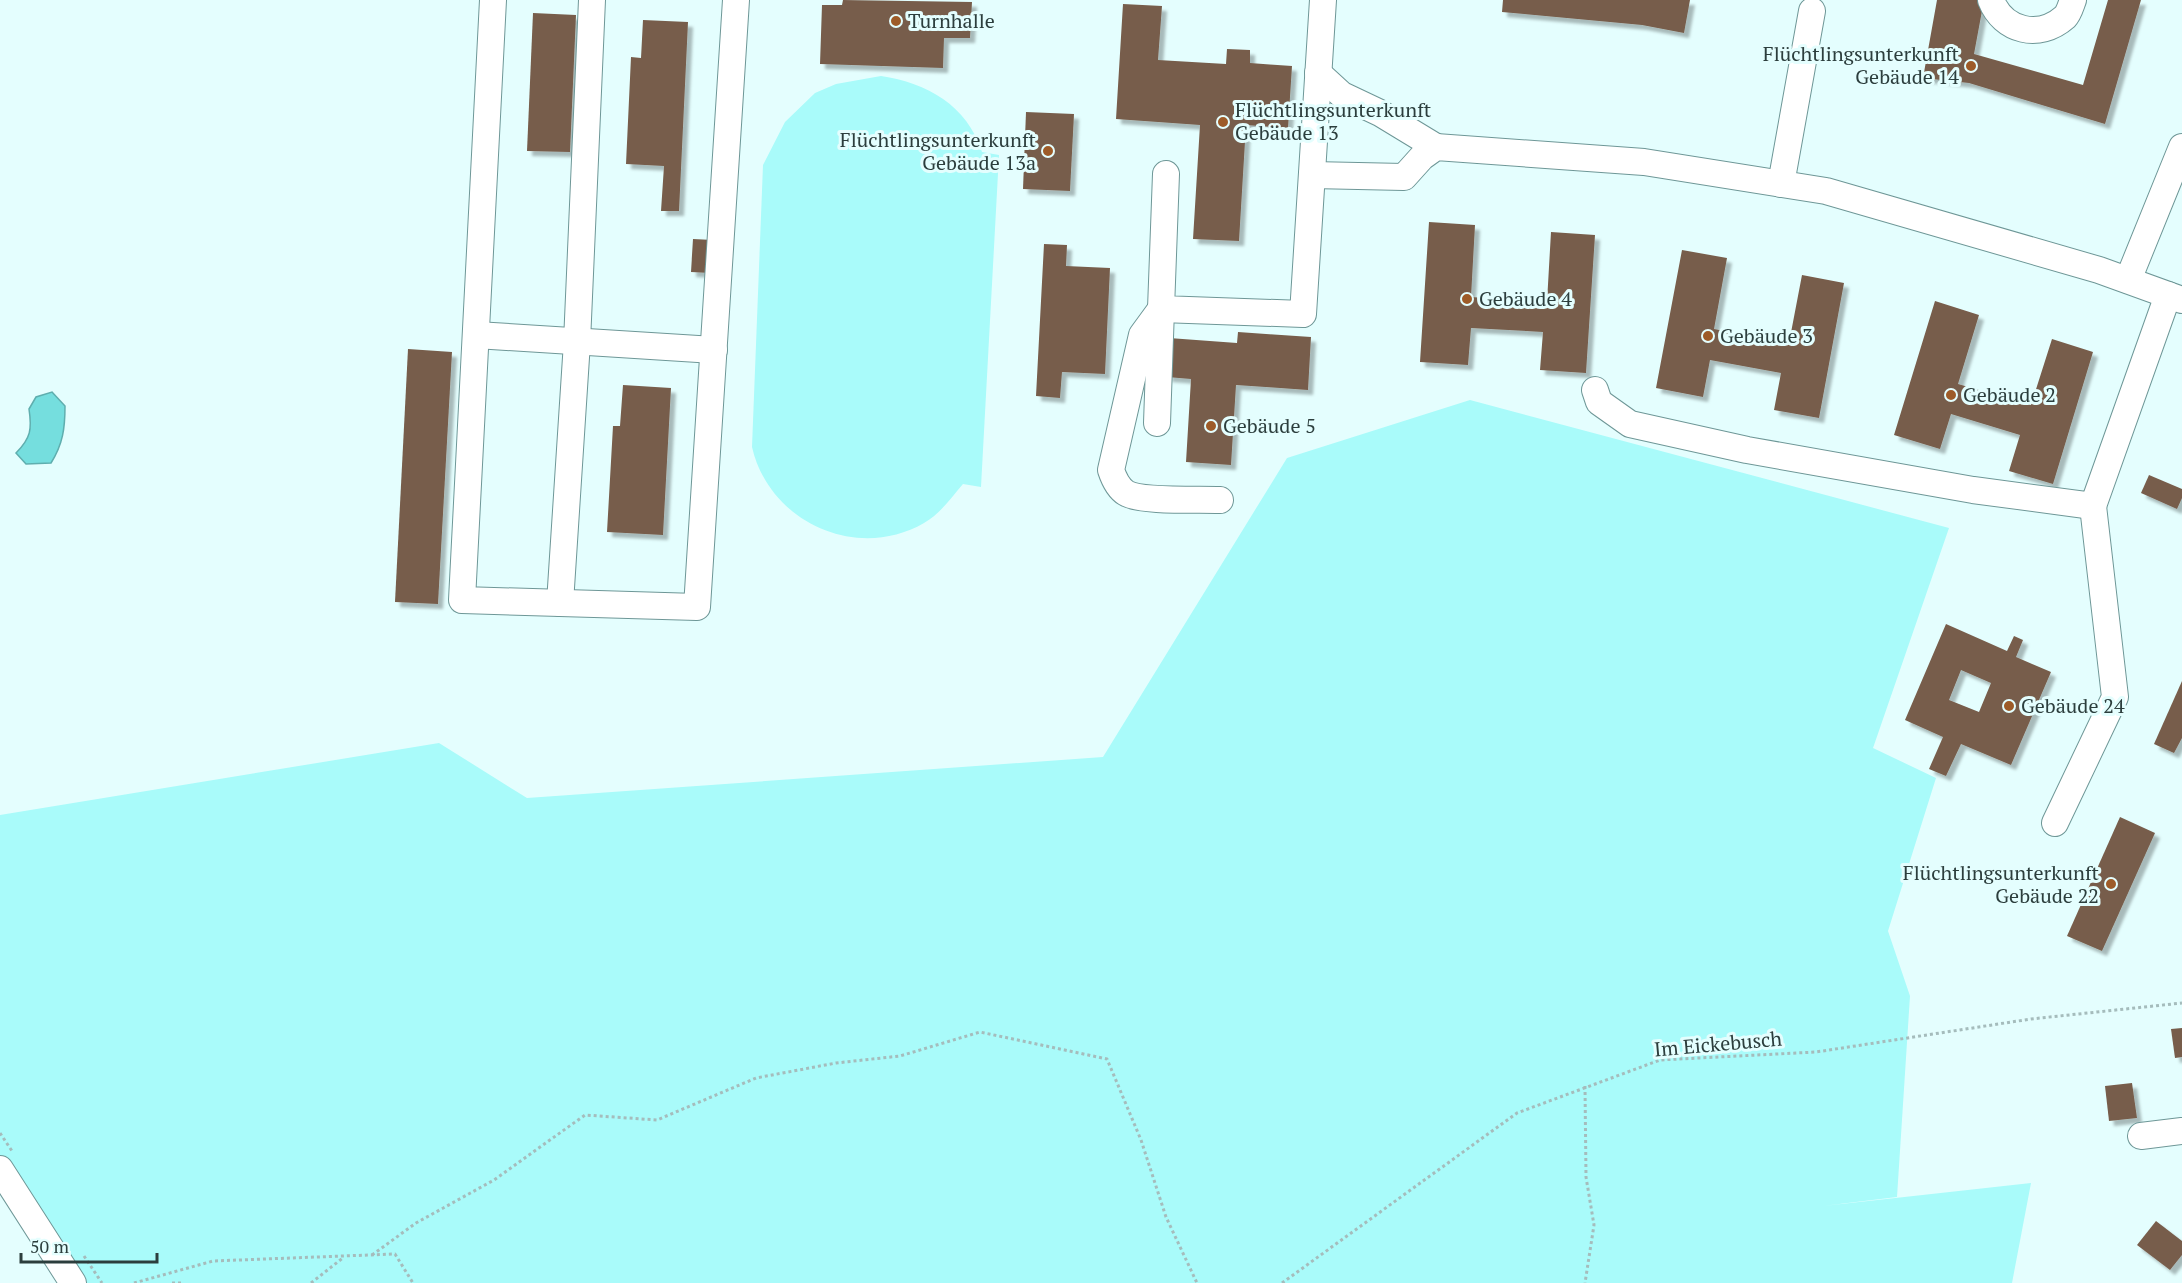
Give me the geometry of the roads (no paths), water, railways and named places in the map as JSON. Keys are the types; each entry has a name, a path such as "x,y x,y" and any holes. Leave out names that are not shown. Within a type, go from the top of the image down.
{"street":[{"path":"494,0 462,600 697,608 736,0"},
{"path":"560,603 577,342 592,0"},
{"path":"1161,309 1303,314 1323,0"},
{"path":"1991,0 1996,14 2010,25 2026,30 2045,27 2066,16 2073,0"},
{"path":"1781,184 1812,11"},
{"path":"1318,73 1342,95 1380,113 1436,147 1644,162 1826,191 2128,280 2175,297 2093,506 2115,697 2055,823"},
{"path":"1312,175 1404,177 1422,157 1436,147"},
{"path":"2128,280 2182,147"},
{"path":"1157,423 1166,174"},
{"path":"1161,309 1142,335 1111,470 1116,483 1127,494 1141,497 1220,500"},
{"path":"476,335 714,350"},
{"path":"1595,390 1599,402 1630,424 1747,450 1962,488 2093,506"},
{"path":"2141,1136 2182,1131"},
{"path":"0,1169 73,1283"}],"place":[{"name":"Turnhalle","path":"896,21"},
{"name":"Flüchtlingsunterkunft Gebäude 14","path":"1971,66"},
{"name":"Flüchtlingsunterkunft Gebäude 13","path":"1223,122"},
{"name":"Flüchtlingsunterkunft Gebäude 13a","path":"1048,151"},
{"name":"Gebäude 4","path":"1467,299"},
{"name":"Gebäude 3","path":"1708,336"},
{"name":"Gebäude 2","path":"1951,395"},
{"name":"Gebäude 5","path":"1211,426"},
{"name":"Gebäude 24","path":"2009,706"},
{"name":"Flüchtlingsunterkunft Gebäude 22","path":"2111,884"}]}
